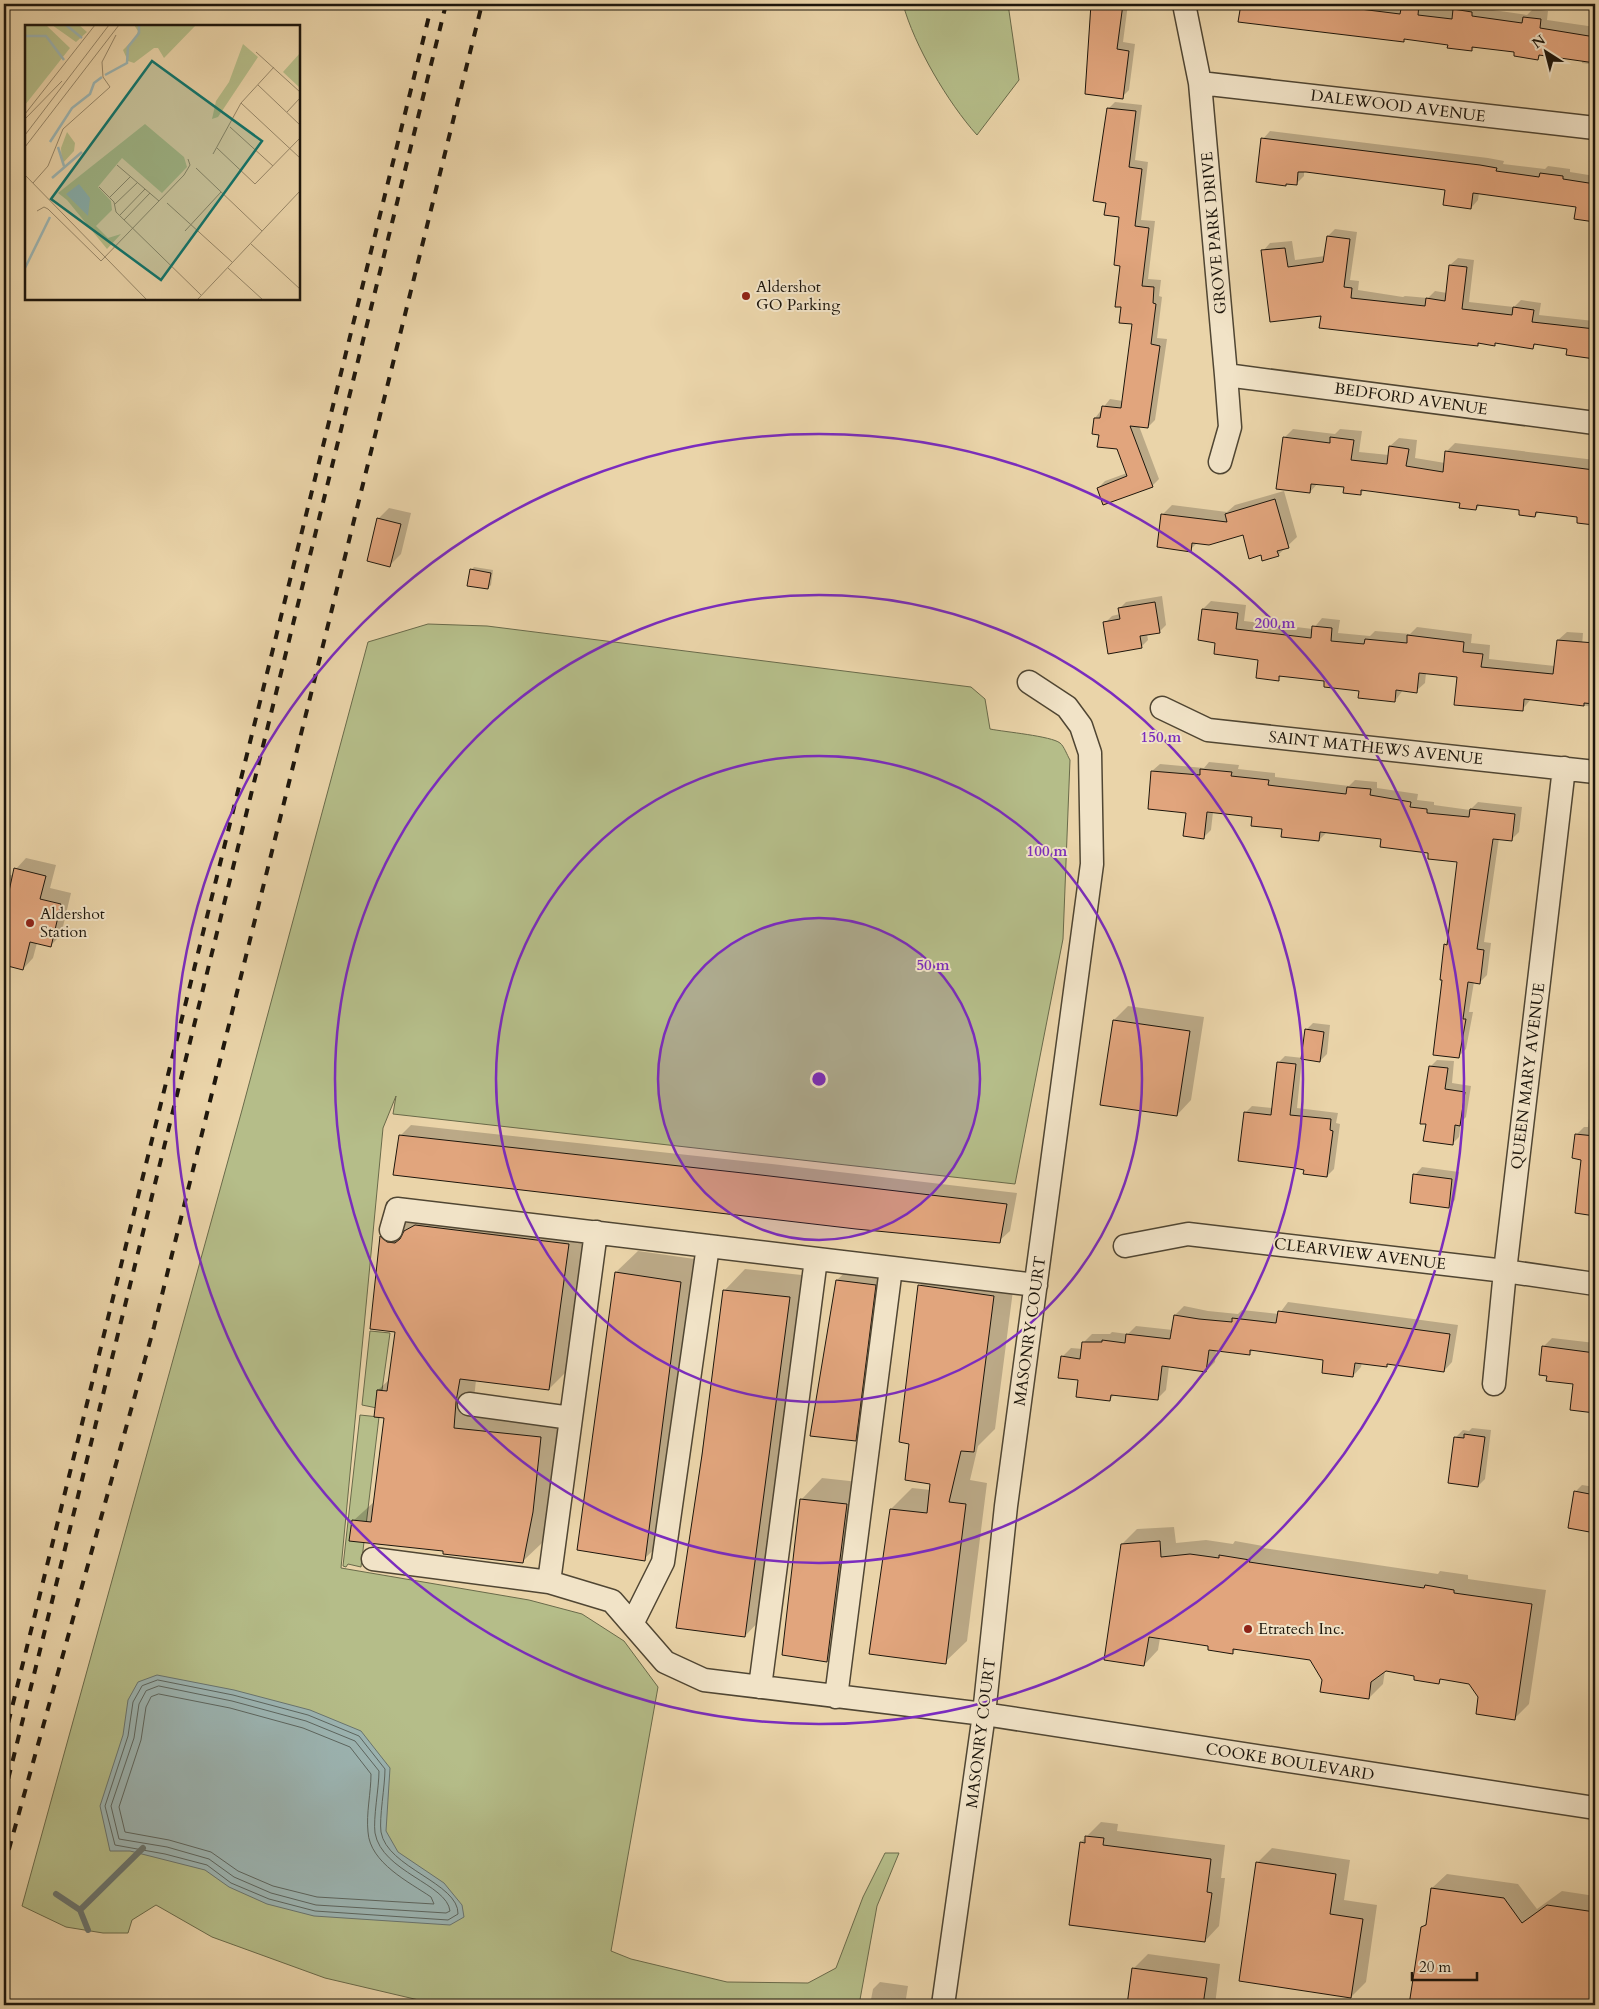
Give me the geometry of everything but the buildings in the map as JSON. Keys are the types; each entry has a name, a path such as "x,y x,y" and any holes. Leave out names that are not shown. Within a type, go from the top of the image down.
{"street":[{"name":"GROVE PARK DRIVE","path":"1184,4 1200,83 1226,375 1230,427 1220,462"},
{"name":"DALEWOOD AVENUE","path":"1200,83 1595,128"},
{"name":"BEDFORD AVENUE","path":"1226,375 1595,423"},
{"name":"MASONRY COURT","path":"943,2005 984,1714 1006,1506 1092,864 1090,753 1081,726 1067,707 1029,682"},
{"name":"SAINT MATHEWS AVENUE","path":"1162,708 1208,730 1595,772"},
{"name":"QUEEN MARY AVENUE","path":"1494,1384 1505,1271 1564,768"},
{"path":"391,1230 397,1208 1036,1285"},
{"path":"549,1582 596,1232"},
{"name":"CLEARVIEW AVENUE","path":"1125,1246 1188,1234 1505,1271 1595,1284"},
{"path":"632,1624 663,1562 708,1246"},
{"path":"760,1687 816,1259"},
{"path":"836,1697 892,1268"},
{"path":"469,1404 571,1418"},
{"name":"COOKE BOULEVARD","path":"373,1559 549,1582 612,1601 665,1662 704,1680 984,1714 1595,1808"}],"green space":[{"path":"903,4 1008,4 1019,80 977,135 955,107 933,73 915,37"},
{"path":"428,624 487,626 971,687 985,699 990,729 1038,736 1055,741 1061,744 1070,760 1063,939 1015,1184 393,1114 396,1096 383,1128 341,1568 529,1600 582,1614 624,1641 658,1687 611,1951 631,1959 727,1982 808,1983 836,1968 863,1897 885,1853 899,1853 877,1906 859,2005 440,2005 325,1978 212,1937 156,1905 132,1920 128,1933 103,1933 66,1927 22,1906 242,1110 368,642"},
{"path":"370,1331 390,1333 382,1390 377,1390 377,1408 362,1405"},
{"path":"360,1415 379,1417 361,1567 348,1564 346,1567 343,1566"}],"water":[{"path":"157,1675 234,1690 310,1710 361,1731 390,1768 386,1831 398,1852 444,1883 462,1905 464,1917 450,1925 314,1916 267,1904 229,1887 205,1870 130,1851 110,1851 100,1806 123,1735 128,1700 138,1682"}],"waterway":[{"path":"80,1910 143,1848"},
{"path":"56,1894 80,1910 88,1930"}],"railway":[{"path":"4,1740 432,4"},
{"path":"4,1796 446,4"},
{"path":"4,1867 154,1327 482,4"}],"place":[{"name":"Aldershot GO Parking","path":"746,296"},
{"name":"Aldershot Station","path":"30,923"},
{"name":"Etratech Inc.","path":"1248,1629"}]}
